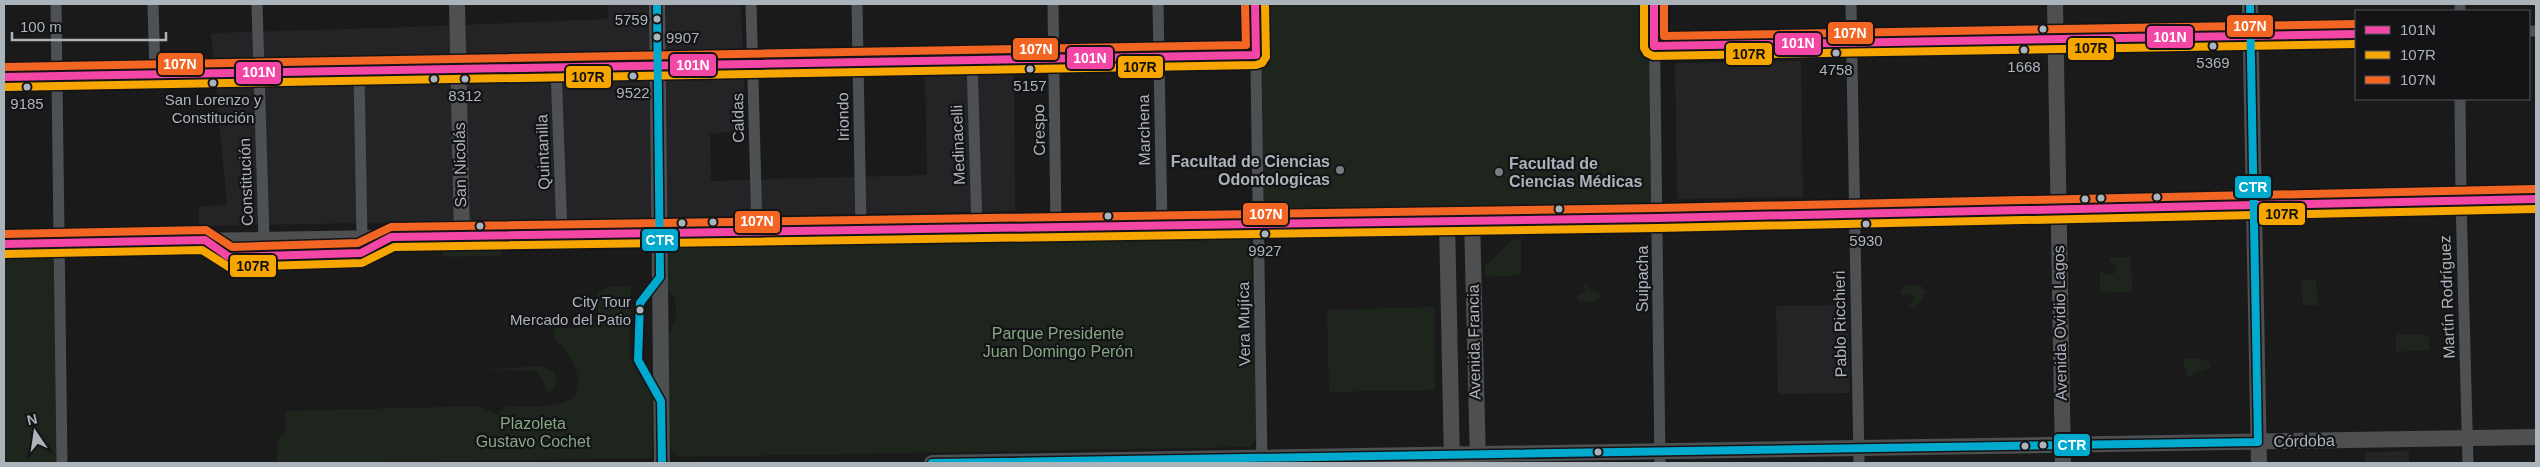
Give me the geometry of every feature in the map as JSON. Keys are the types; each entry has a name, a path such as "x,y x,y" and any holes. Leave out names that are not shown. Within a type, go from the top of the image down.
{"main road":[{"name":"San Nicolás","path":"457,4 462,236"},
{"path":"657,4 662,463"},
{"name":"Avenida Ovidio Lagos","path":"2055,4 2063,463"},
{"path":"2250,4 2256,204 2259,463"},
{"path":"4,244 1658,218 2536,199"},
{"name":"Avenida Francia","path":"1472,220 1477,459"},
{"name":"Avenida Francia","path":"1446,221 1452,459"},
{"name":"Córdoba","path":"932,463 1859,456 2062,445 2536,437"}],"street":[{"path":"56,4 62,463"},
{"path":"153,4 155,74"},
{"name":"Constitución","path":"257,4 264,239"},
{"name":"Caldas","path":"751,4 757,231"},
{"name":"Iriondo","path":"856,4 862,230"},
{"name":"Crespo","path":"1053,4 1056,226"},
{"name":"Marchena","path":"1158,4 1162,225"},
{"name":"Vera Mujíca","path":"1255,4 1262,461"},
{"name":"Suipacha","path":"1654,4 1658,218 1659,458"},
{"name":"Pablo Ricchieri","path":"1851,4 1859,456"},
{"path":"1654,46 2355,34"},
{"path":"4,77 1256,55"},
{"name":"Medinacelli","path":"972,61 977,228"},
{"name":"Quintanilla","path":"556,68 562,234"},
{"path":"359,70 362,238"},
{"name":"Martín Rodríguez","path":"2460,100 2468,463"}],"shaded area":[{"path":"608,4 741,4 746,130 710,134 711,181 927,175 925,77 1014,74 1015,211 199,226 199,206 227,205 211,33 608,19"},
{"path":"1801,61 1803,197 1677,199 1675,63"},
{"path":"1848,305 1850,393 1778,394 1776,306"},
{"path":"2409,451 2409,463 2365,463 2365,452"}],"green space":[{"path":"1255,4 1654,4 1658,218 1259,223"},
{"name":"Parque Presidente Juan Domingo Perón","path":"1241,230 1247,233 1250,240 1257,438 1250,447 678,457 670,447 666,337 674,324 676,307 674,297 667,287 665,269 671,250 679,241"},
{"path":"1521,239 1521,275 1485,277 1485,266 1511,241"},
{"path":"60,243 62,463 4,463 4,244"},
{"path":"502,248 502,256 443,257 443,249"},
{"path":"2109,257 2130,257 2133,292 2100,293 2100,270 2107,275 2113,274 2116,271 2115,264 2110,263"},
{"path":"2301,280 2316,280 2318,305 2303,305"},
{"path":"1584,282 1587,283 1589,290 1600,293 1599,299 1594,302 1578,301 1576,296 1585,291"},
{"path":"1907,285 1920,285 1928,293 1923,293 1923,297 1915,309 1909,306 1915,296 1910,294 1904,296 1899,291"},
{"name":"Plazoleta Gustavo Cochet","path":"631,286 630,359 652,396 652,458 277,463 278,439 286,432 286,411 479,406 498,415 506,406 541,406 565,402 574,396 578,387 577,374 568,354 554,338 554,328 580,328 580,323 598,323 598,292 607,287"},
{"path":"1434,307 1435,390 1329,392 1327,310"},
{"path":"2396,334 2428,335 2430,350 2396,352"},
{"path":"2199,358 2211,363 2210,368 2192,374 2191,379 2187,375 2183,359"},
{"path":"541,366 554,372 557,380 555,388 547,394 545,384 535,370 480,370"}],"transit line":[{"name":"CTR","path":"657,4 660,277 640,303 638,360 661,401 662,463"},
{"name":"107N","path":"4,67 1246,45 1245,4"},
{"name":"101N","path":"4,77 1256,55 1255,4"},
{"name":"107R","path":"4,87 1256,65 1262,63 1266,57 1265,4"},
{"name":"107R","path":"1644,4 1644,48 1647,53 1653,56 2355,44"},
{"name":"101N","path":"1654,4 1654,46 2355,34"},
{"name":"107N","path":"1664,4 1664,36 2355,24"},
{"name":"CTR","path":"932,463 2258,442 2250,4"},
{"name":"107N","path":"4,234 206,230 232,247 358,243 391,227 1658,208 2536,189"},
{"name":"101N","path":"4,244 205,240 229,257 361,253 391,237 1658,218 2536,199"},
{"name":"107R","path":"4,254 202,250 229,267 362,263 394,247 1658,228 2536,209"}],"place":[{"name":"5759","path":"657,19"},
{"name":"9907","path":"657,37"},
{"name":"5369","path":"2213,46"},
{"name":"1668","path":"2024,50"},
{"name":"4758","path":"1836,53"},
{"name":"5157","path":"1030,69"},
{"name":"9522","path":"633,76"},
{"name":"8312","path":"465,79"},
{"name":"San Lorenzo y Constitución","path":"213,83"},
{"name":"9185","path":"27,87"},
{"name":"Facultad de Ciencias Odontologicas","path":"1340,170"},
{"name":"Facultad de Ciencias Médicas","path":"1499,172"},
{"name":"5930","path":"1866,224"},
{"name":"9927","path":"1265,234"},
{"name":"City Tour Mercado del Patio","path":"640,310"}]}
